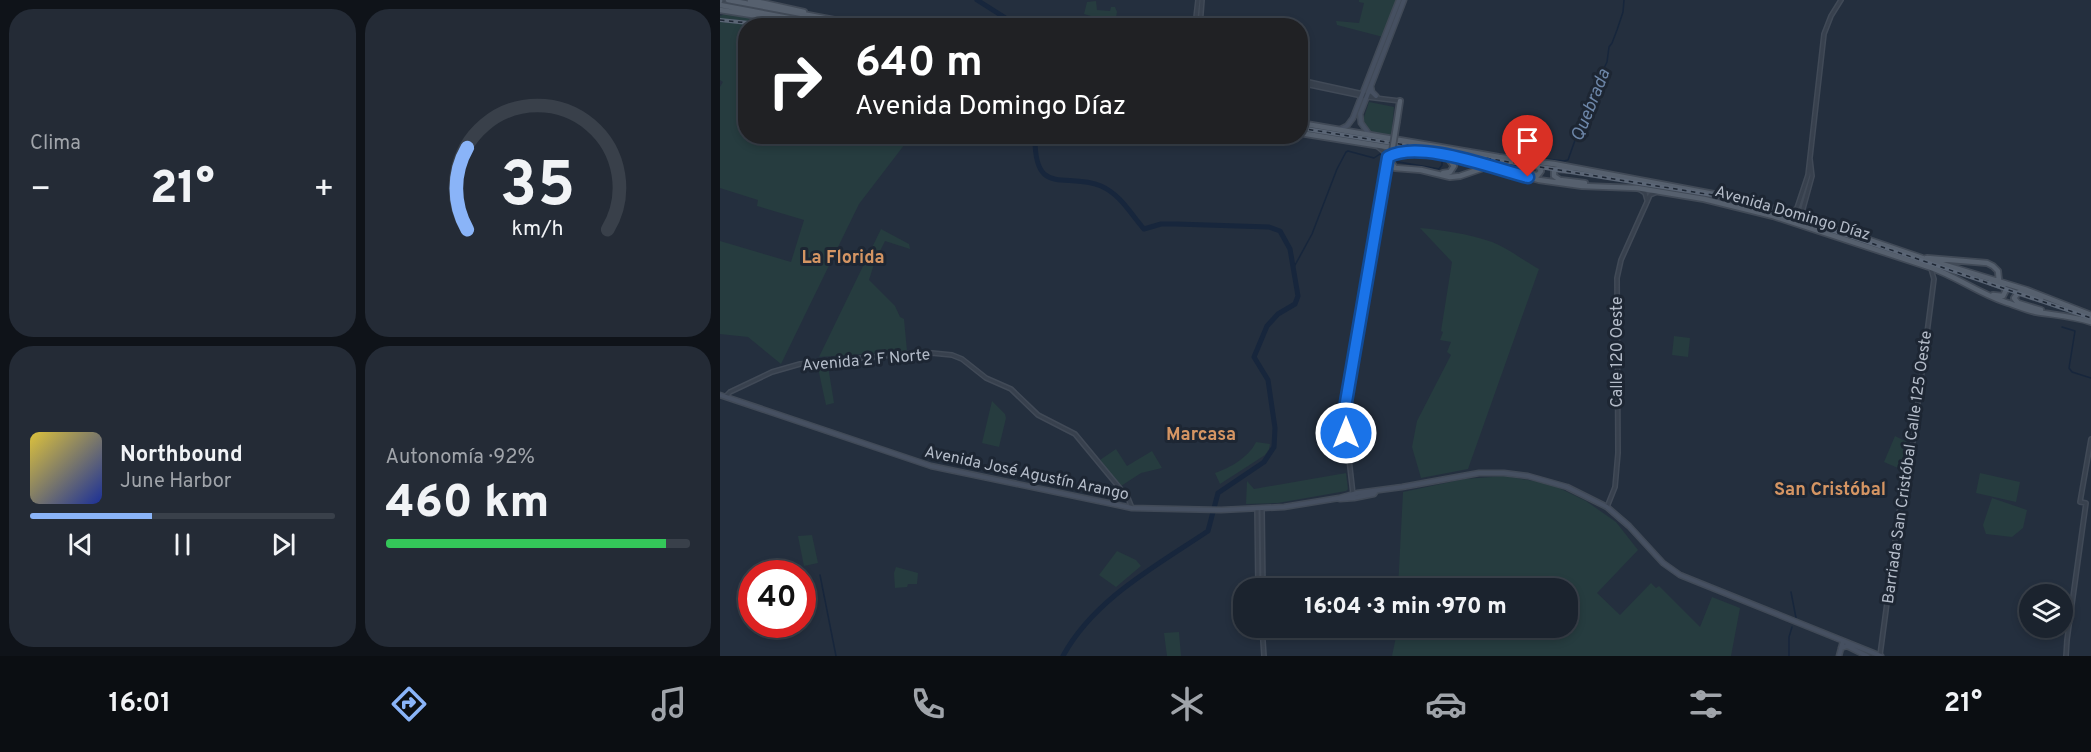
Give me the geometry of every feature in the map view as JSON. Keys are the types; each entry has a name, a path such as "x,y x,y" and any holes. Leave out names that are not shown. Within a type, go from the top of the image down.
{"main road":[{"path":"728,0 825,18"},
{"path":"750,0 796,9 815,16"},
{"path":"1369,134 1360,118 1365,95 1399,0"},
{"path":"1338,130 1350,122 1371,86 1404,0"},
{"path":"720,5 792,18"},
{"path":"720,10 770,18"},
{"path":"720,15 734,12"},
{"path":"1371,86 1372,92 1377,97"},
{"path":"1400,101 1389,159 1395,168 1446,173 1452,170 1453,163 1444,156"},
{"name":"Avenida Domingo Díaz","path":"1308,124 1498,158 1554,164 1722,195 1791,213 1922,258 1998,281 2091,315"},
{"name":"Avenida Domingo Díaz","path":"1308,134 1444,156 1494,166 1539,180 1637,188 1704,199 1773,216 1929,267 1975,290 2035,312 2072,316 2091,322"},
{"path":"1435,173 1450,177 1460,176 1494,166 1534,175 1541,171 1535,164 1498,158"},
{"path":"1588,171 1557,169 1553,174 1560,180 1592,186"},
{"path":"1922,258 1987,263 1997,270 1998,281"},
{"path":"1962,271 2002,286 2006,290 2003,296 1998,296 1966,284"},
{"path":"2049,300 2019,292 2014,298 2018,303 2052,313"},
{"name":"Avenida José Agustín Arango","path":"720,395 931,466 1132,508 1260,509 1354,498 1374,494 1376,491"},
{"name":"Avenida José Agustín Arango","path":"1340,498 1472,474 1504,472 1555,482 1583,493 1607,507 1629,526 1663,563 1680,575 1880,656"},
{"path":"1839,656 1843,641"},
{"path":"1841,648 1847,646 1867,656"}],"street":[{"path":"1198,18 1200,0"},
{"path":"1802,217 1824,34 1841,0"},
{"path":"1308,84 1400,101"},
{"path":"1389,100 1396,105 1398,112"},
{"path":"1377,146 1389,159"},
{"path":"1353,494 1346,433 1346,402 1389,159 1390,156 1410,151"},
{"path":"1637,188 1645,194 1647,202"},
{"path":"1647,202 1653,193 1664,192"},
{"path":"1791,213 1797,208 1804,195"},
{"name":"Calle 120 Oeste","path":"1607,507 1615,486 1618,453 1617,278 1621,260 1647,202"},
{"name":"Barriada San Cristóbal Calle 125 Oeste","path":"1880,656 1899,513 1912,449 1934,279 1929,267"},
{"path":"1934,279 1943,272"},
{"name":"Avenida 2 F Norte","path":"726,396 772,372 800,364 903,354 952,355 962,359 986,378 1011,389 1038,415 1075,434 1128,498 1132,508"},
{"path":"2066,656 2086,503 2080,502 2091,439"},
{"path":"1258,578 1260,509"},
{"path":"1260,509 1263,578"},
{"path":"1263,638 1264,656"}],"green space":[{"path":"1359,0 1397,0 1383,37 1337,25 1336,21 1359,23 1364,3"},
{"path":"1096,1 1097,10 1110,11 1111,7 1115,7 1116,18 1098,18 1084,14 1087,2"},
{"path":"725,14 753,18 738,18 738,144 905,144 859,204 781,364 748,337 720,334 720,241 791,262 804,220 757,206 758,200 720,188 720,87 723,82 720,80 720,16"},
{"path":"1369,102 1394,107 1391,139 1373,134 1362,123"},
{"path":"1420,228 1472,236 1495,243 1539,269 1468,469 1421,478 1412,447 1417,421 1451,355 1447,352 1451,342 1440,340 1452,262"},
{"path":"881,229 909,244 910,249 885,241 869,280 895,306 900,317 904,319 907,351 819,357"},
{"path":"1674,336 1690,338 1688,357 1672,355"},
{"path":"828,366 834,403 826,405 818,368"},
{"path":"992,401 1006,418 999,447 982,443"},
{"path":"1895,436 1909,443 1898,468 1884,462"},
{"path":"1256,442 1270,444 1265,455 1220,484 1215,473 1238,461"},
{"path":"1116,449 1127,466 1152,451 1162,468 1141,473 1121,486 1100,460"},
{"path":"1346,473 1348,489 1346,491 1278,503 1246,504 1247,481 1254,489"},
{"path":"1980,473 2020,482 2016,502 1976,493"},
{"path":"1505,476 1551,484 1586,501 1616,522 1638,550 1597,593 1620,615 1651,583 1656,588 1659,586 1700,627 1712,597 1740,608 1731,656 1392,656 1396,638 1578,638 1578,578 1399,578 1403,492 1464,479"},
{"path":"1992,498 2027,510 2023,528 2012,537 1986,534 1983,525"},
{"path":"812,535 818,563 816,563 816,560 803,560 798,536"},
{"path":"1117,551 1136,560 1141,566 1116,587 1099,575"},
{"path":"896,567 918,573 917,584 895,588"},
{"path":"1179,632 1181,656 1167,656 1164,633"}],"waterway":[{"path":"977,0 1005,18"},
{"name":"Quebrada","path":"1477,151 1568,160 1591,95 1607,62 1609,47 1623,12 1624,0"},
{"path":"1035,144 1036,156 1046,176 1101,186 1120,199 1144,229 1161,224 1176,224 1269,227 1280,231 1290,249 1298,296 1295,304 1278,314 1267,326 1254,357 1268,380 1275,428 1274,447 1264,462 1218,493 1208,531 1147,571 1109,601 1091,617 1063,656"},
{"name":"Quebrada","path":"1294,267 1312,234 1337,169 1346,152 1374,158 1380,154 1383,156"},
{"name":"Quebrada","path":"1393,161 1439,169 1442,161"},
{"path":"2062,327 2075,331 2069,368 2072,372 2091,378"},
{"path":"820,575 836,656"},
{"path":"1791,592 1796,618"},
{"path":"1789,656 1789,637 1792,627"}],"railway":[{"path":"720,20 738,22"},
{"path":"1308,129 1725,197 1850,236 2091,318"}],"district":[{"name":"La Florida","path":"843,257"},
{"name":"Marcasa","path":"1201,434"},
{"name":"San Cristóbal","path":"1830,489"}],"route":[{"path":"1346,433 1346,402 1388,157 1410,151 1427,153 1468,160 1528,177"}]}
